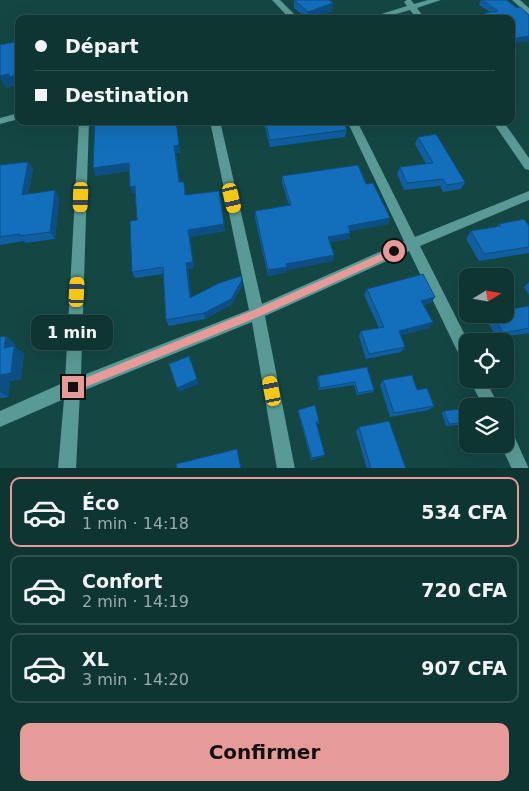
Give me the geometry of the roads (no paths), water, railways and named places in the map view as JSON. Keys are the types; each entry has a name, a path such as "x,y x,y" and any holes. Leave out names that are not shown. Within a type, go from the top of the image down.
{"street":[{"path":"276,0 291,15"},
{"path":"379,15 409,3 437,0"},
{"path":"516,0 529,13"},
{"path":"409,3 418,15"},
{"path":"0,121 15,117"},
{"path":"67,468 73,387 84,125"},
{"path":"216,125 257,313 286,468"},
{"path":"354,125 459,340"},
{"path":"499,125 529,166"},
{"path":"0,419 73,387 257,313 411,244 529,195"},
{"path":"514,453 521,468"}]}
